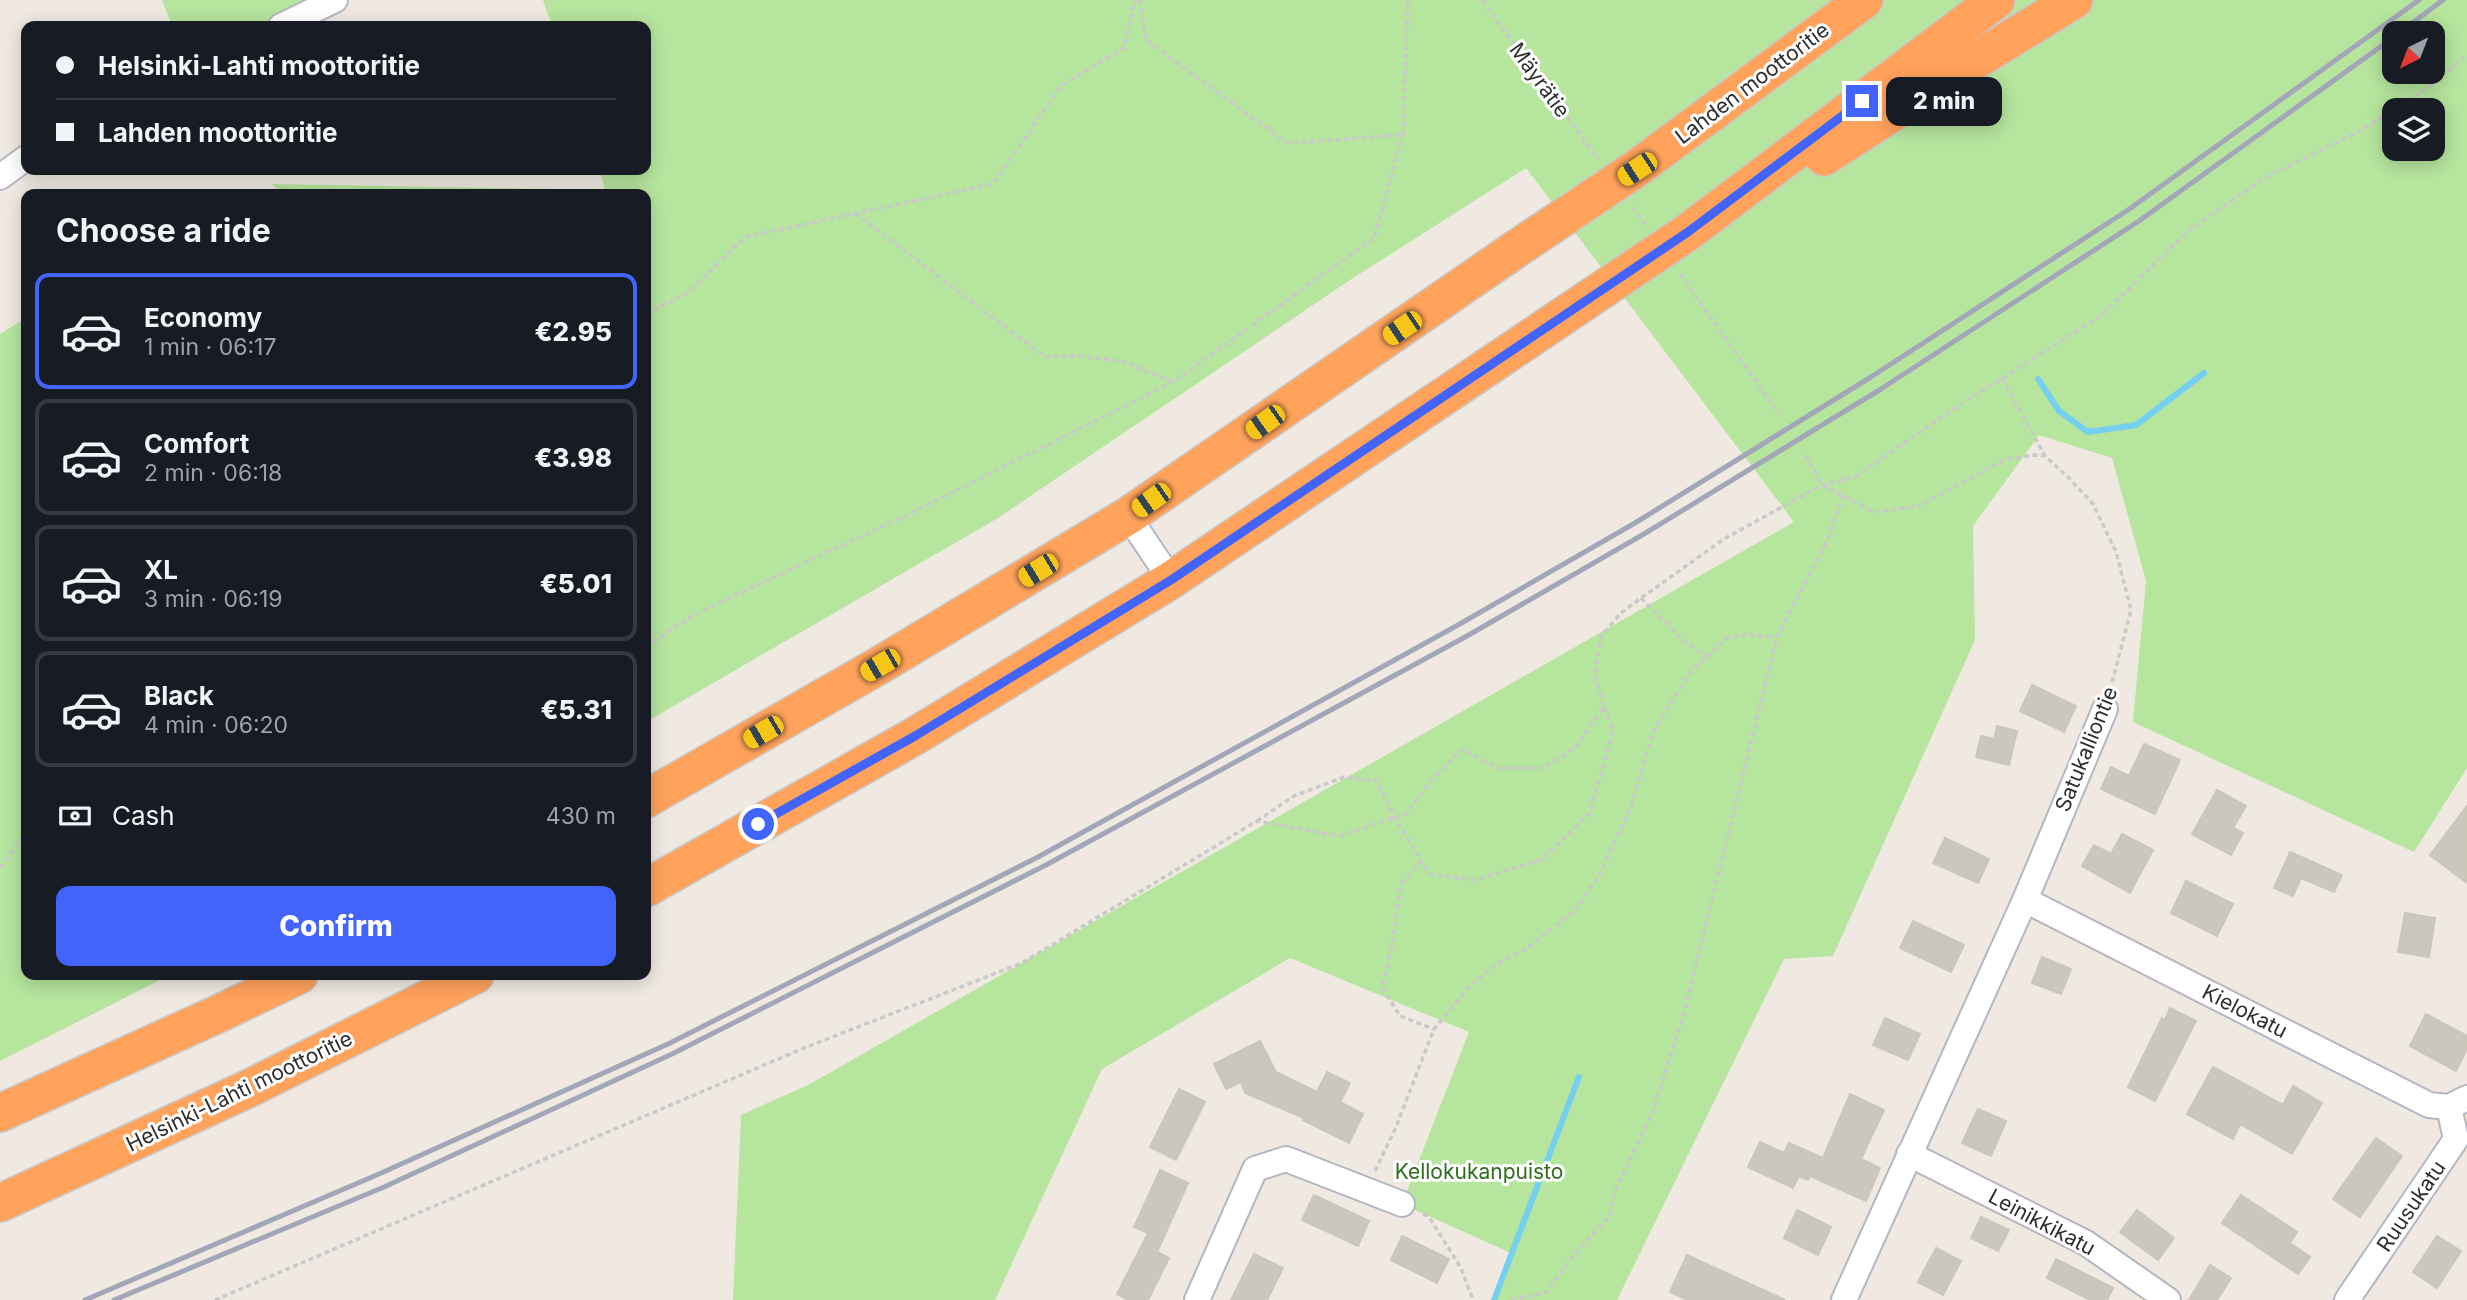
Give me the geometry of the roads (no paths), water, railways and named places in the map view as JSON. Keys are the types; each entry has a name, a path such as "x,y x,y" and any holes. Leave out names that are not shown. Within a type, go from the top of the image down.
{"highway":[{"name":"Lahden moottoritie","path":"1128,516 1610,182 1637,169 1864,0"},
{"path":"651,885 915,736 1171,580 1688,232 1996,0"},
{"path":"1688,232 1809,167 1933,86 2074,0"},
{"path":"651,796 880,665 1128,516"},
{"path":"0,1113 289,980"},
{"name":"Helsinki-Lahti moottoritie","path":"0,1203 252,1087 465,980"}],"street":[{"path":"291,21 335,0"},
{"path":"0,177 21,162"},
{"path":"1128,516 1171,580"},
{"name":"Satukalliontie","path":"1844,1300 2025,900 2105,709"},
{"name":"Kielokatu","path":"2025,900 2429,1105 2458,1102"},
{"name":"Ruusukatu","path":"2347,1300 2456,1139 2458,1102"},
{"name":"Leinikkikatu","path":"1909,1154 2085,1243 2168,1300"},
{"path":"1197,1300 1255,1169 1286,1159 1402,1204"}],"waterway":[{"path":"2038,379 2059,411 2088,432 2136,425 2204,373"},
{"path":"1494,1300 1579,1077"}],"railway":[{"path":"85,1300 379,1174 668,1044 1038,857 1458,625 1635,523 1871,377 2128,210 2419,0"},
{"path":"2415,21 2443,0"},
{"path":"114,1300 384,1187 672,1054 1046,865 1467,636 1644,534 1881,389 2139,221 2382,46"}],"park label":[{"name":"Kellokukanpuisto","path":"1479,1171"}]}
